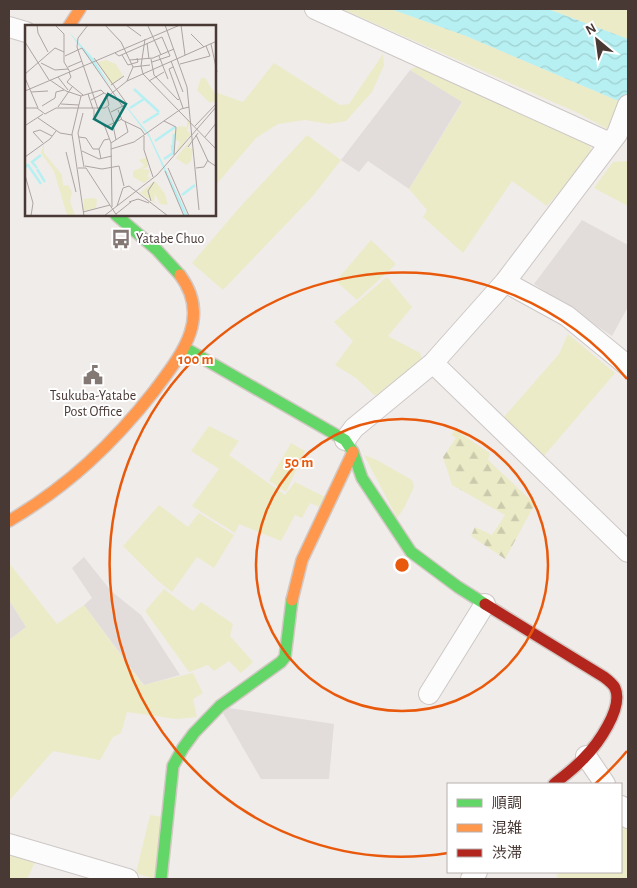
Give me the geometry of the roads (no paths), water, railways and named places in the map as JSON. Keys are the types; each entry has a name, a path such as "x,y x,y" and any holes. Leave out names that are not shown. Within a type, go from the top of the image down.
{"street":[{"path":"70,25 80,9"},
{"path":"315,9 613,138"},
{"path":"9,27 25,32"},
{"path":"161,879 174,766 177,758 199,725 217,707 282,662 285,657 292,602 302,560 349,446 354,428 433,363 505,282 613,138 628,105"},
{"path":"9,521 53,492 92,460 127,425 174,365 185,348 192,330 195,312 188,285 167,260 117,216"},
{"path":"505,282 567,316 628,366"},
{"path":"185,348 349,446 362,478 412,552 458,587 604,677 613,685 622,686 609,720 600,736 586,756 555,783"},
{"path":"433,363 628,552"},
{"path":"429,694 485,604"},
{"path":"586,756 604,783"},
{"path":"9,844 128,879"}],"water":[{"path":"391,9 548,9 628,39 628,105 466,36"}],"place":[{"name":"Yatabe Chuo","path":"121,239"},
{"name":"Tsukuba-Yatabe Post Office","path":"93,375"}]}
